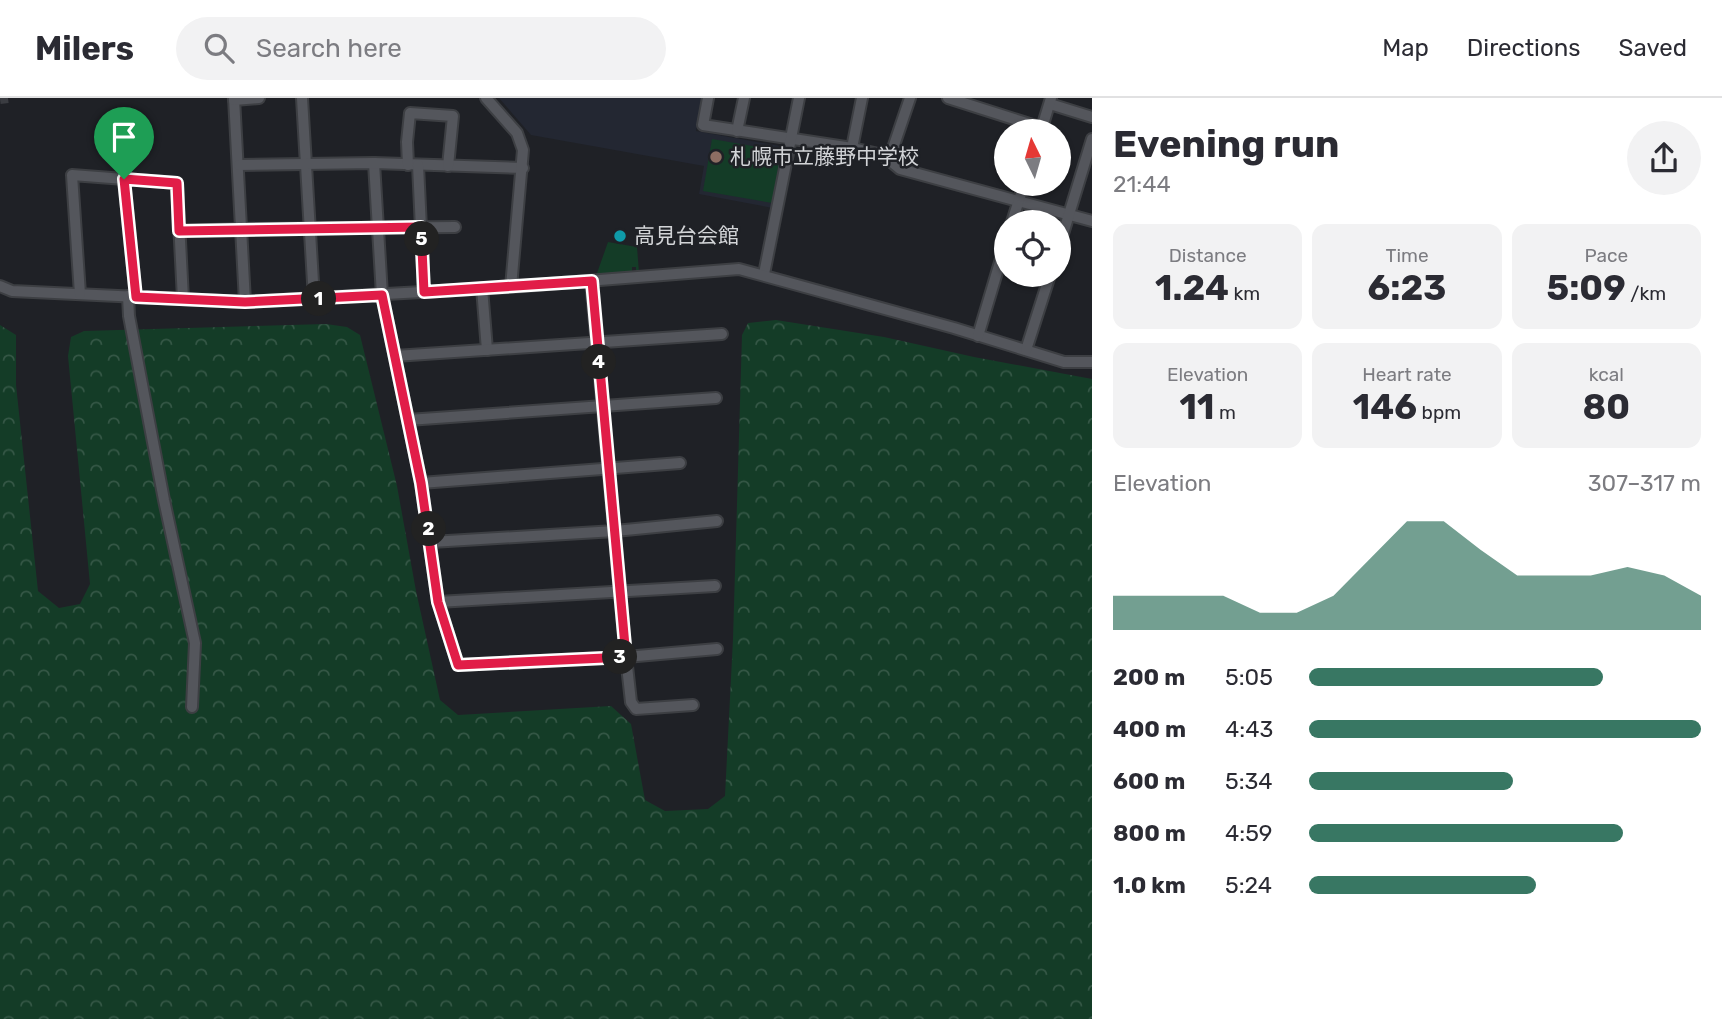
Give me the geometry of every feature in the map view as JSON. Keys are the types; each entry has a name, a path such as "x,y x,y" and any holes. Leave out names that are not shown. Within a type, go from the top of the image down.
{"street":[{"path":"245,302 234,99 258,98"},
{"path":"302,98 312,228 314,299"},
{"path":"486,98 517,133 523,150 510,287"},
{"path":"708,98 703,125 883,155 900,169 1054,210"},
{"path":"737,131 744,98"},
{"path":"764,274 799,98"},
{"path":"852,148 862,98"},
{"path":"889,160 910,98"},
{"path":"948,98 1009,119"},
{"path":"1045,119 1051,101 1092,117"},
{"path":"424,292 421,227 413,165 407,142 410,113 453,116 448,166"},
{"path":"1070,210 1092,139"},
{"path":"239,165 374,163 523,168"},
{"path":"374,163 382,295 421,483 438,602 458,665 626,657 717,649"},
{"path":"80,294 72,175 177,183 183,299"},
{"path":"124,179 132,297 129,316 195,643 192,707"},
{"path":"1016,210 1020,196"},
{"path":"1071,215 1092,221"},
{"path":"179,231 455,227"},
{"path":"0,286 12,291 245,302 482,289 739,269 1064,362 1092,362"},
{"path":"592,281 631,702 636,709 693,705"},
{"path":"978,336 994,282"},
{"path":"1026,350 1046,287"},
{"path":"482,289 487,351"},
{"path":"395,356 722,334"},
{"path":"408,420 716,398"},
{"path":"421,483 680,463"},
{"path":"431,542 615,531 717,521"},
{"path":"438,602 715,586"}],"shaded area":[{"name":"札幌市立藤野中学校","path":"499,98 702,98 696,131 785,147 773,208 699,194 704,166 531,135"}],"green space":[{"path":"712,139 781,151 772,203 703,191"},
{"path":"608,242 637,247 639,272 636,272 636,267 632,267 632,273 596,276"},
{"path":"776,320 884,337 1092,379 1092,1019 0,1019 0,325 16,335 16,385 38,591 59,608 80,604 90,584 68,356 71,337 84,331 326,324 347,327 360,335 397,486 440,700 458,715 611,706 631,724 645,800 665,811 708,809 725,796 733,639 742,335 748,323"}],"tunnel":[{"path":"0,99 8,98"}],"place":[{"name":"札幌市立藤野中学校","path":"716,157"},
{"name":"高見台会館","path":"620,236"}],"route":[{"path":"124,179 177,183 179,231 421,227 424,292 592,281 626,657 458,665 438,602 421,483 382,295 245,302 136,297 124,179"}]}
